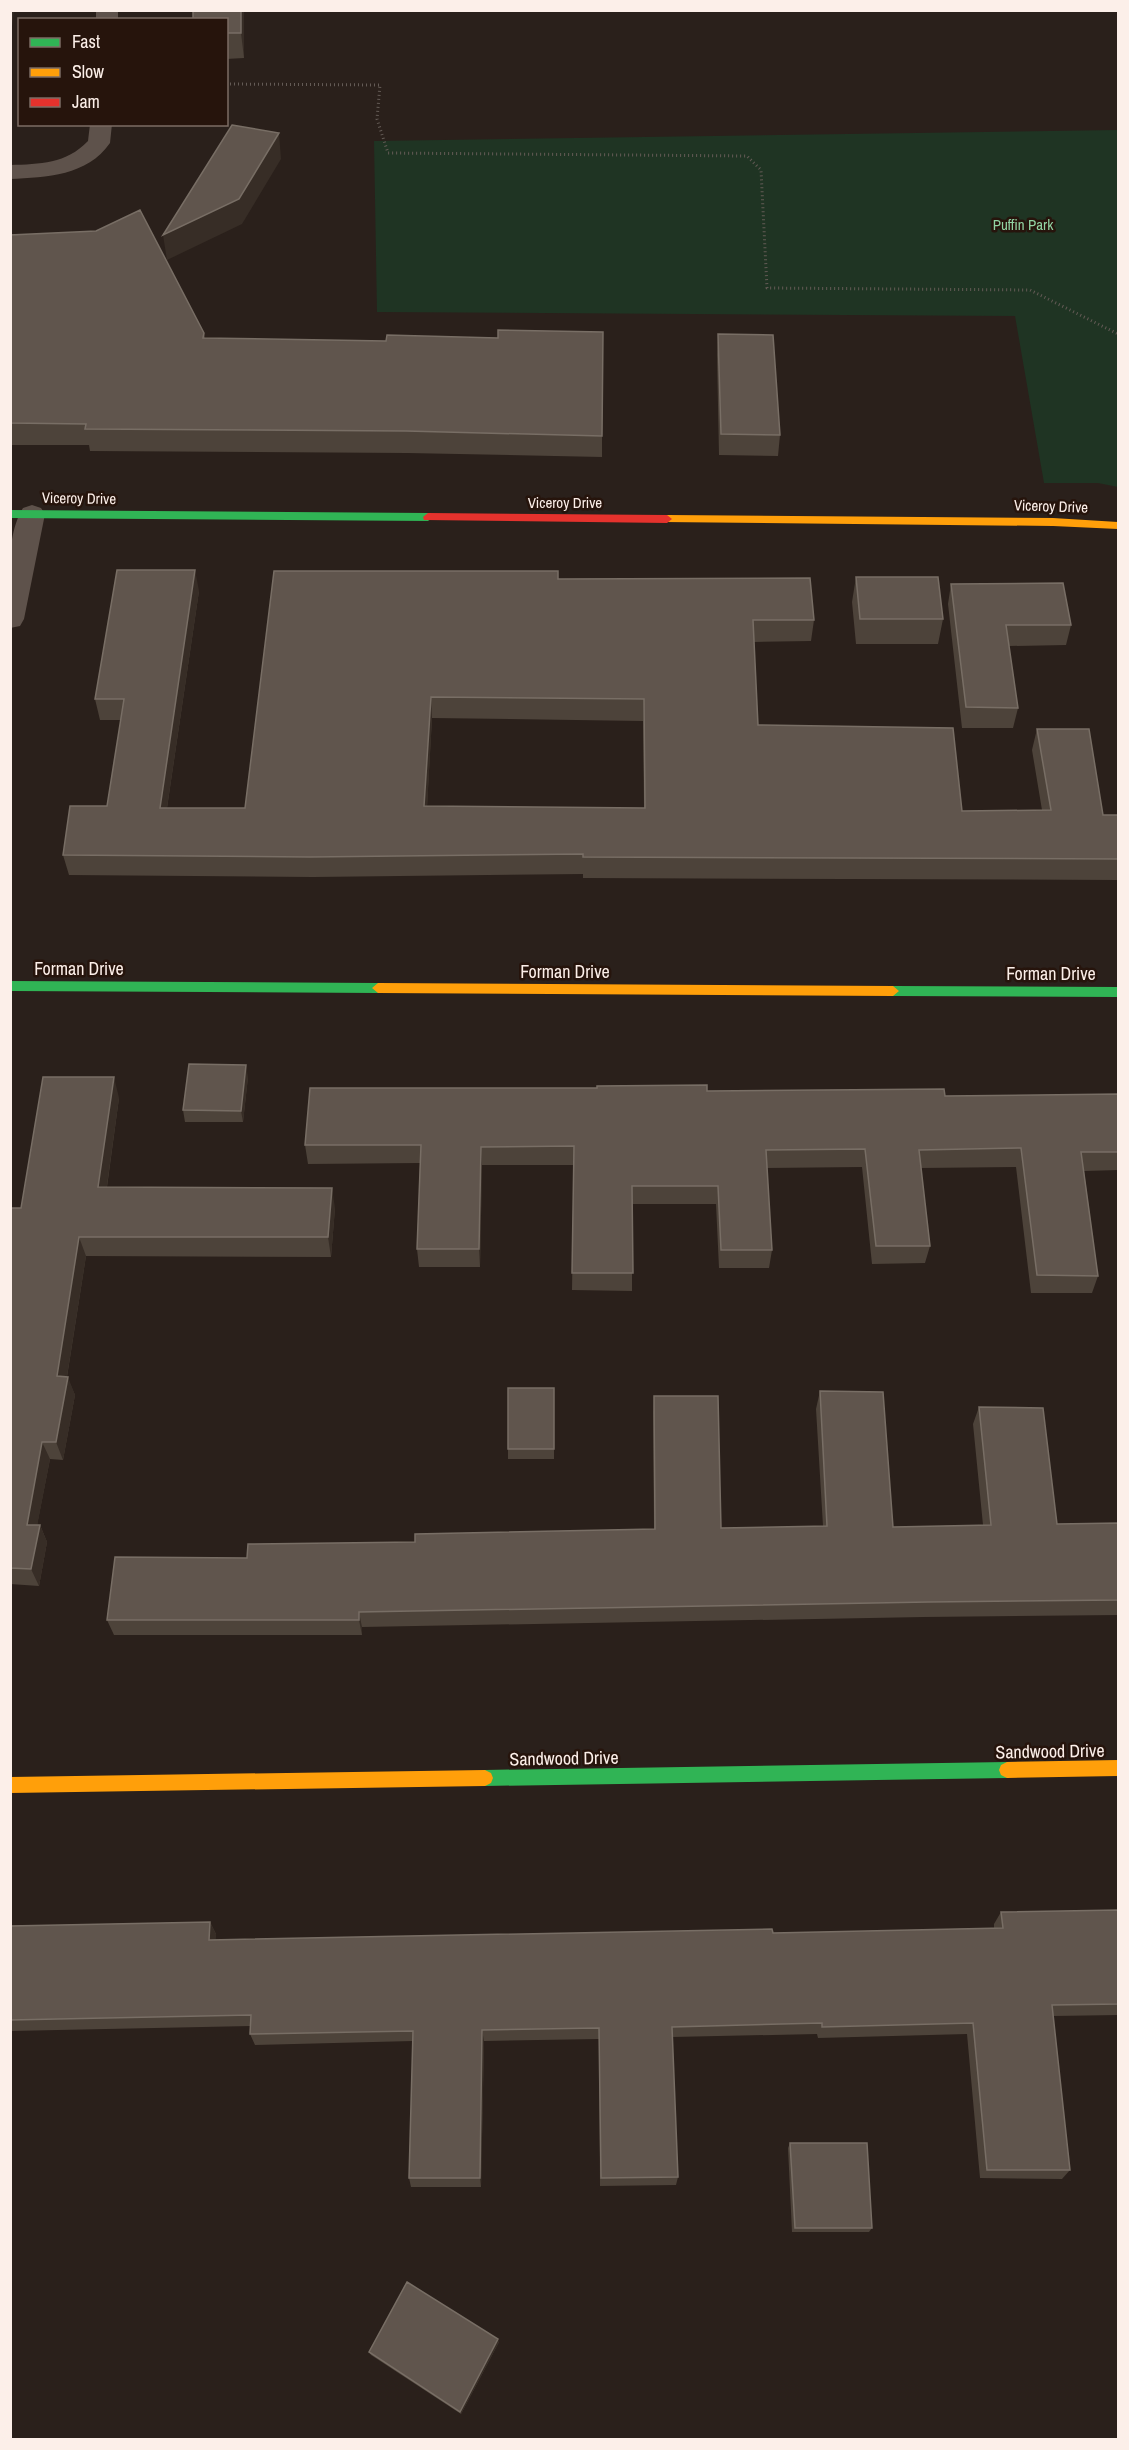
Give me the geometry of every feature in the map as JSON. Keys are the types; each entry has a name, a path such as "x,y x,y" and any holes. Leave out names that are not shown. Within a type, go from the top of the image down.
{"street":[{"path":"10,172 64,167 83,160 99,143 101,126"},
{"path":"10,619 21,514"},
{"name":"Viceroy Drive","path":"21,514 1041,522 1119,526"},
{"name":"Forman Drive","path":"10,986 1119,992"},
{"name":"Sandwood Drive","path":"10,1785 1119,1768"}],"path":[{"path":"228,84 380,85 377,119 388,153 747,156 761,170 767,288 1030,290 1119,334"}],"green space":[{"name":"Puffin Park","path":"1118,130 1118,487 1098,483 1044,483 1015,316 377,312 374,141"}],"building":[{"path":"193,10 241,10 241,33 228,33 228,18 193,18"},
{"path":"232,125 279,133 239,199 163,235"},
{"path":"140,210 204,333 203,338 386,341 387,335 498,338 498,330 603,332 602,436 406,431 85,429 86,424 10,423 10,235 96,231"},
{"path":"718,334 773,335 780,435 721,434"},
{"path":"117,570 195,570 160,808 245,808 274,571 558,571 558,579 810,578 814,620 753,620 758,725 953,728 962,811 1051,810 1037,729 1089,729 1103,815 1119,815 1119,859 583,857 583,854 310,857 63,855 70,806 107,806 124,699 95,699","holes":["431,697 644,699 645,808 424,806"]},
{"path":"856,577 938,577 943,619 860,619"},
{"path":"1063,583 1071,625 1006,625 1018,708 966,707 951,584"},
{"path":"189,1064 246,1065 241,1111 183,1110"},
{"path":"43,1077 114,1077 98,1187 332,1188 328,1237 79,1237 57,1376 68,1377 56,1442 42,1442 27,1525 40,1525 31,1569 10,1568 10,1208 21,1208"},
{"path":"707,1085 707,1091 944,1089 945,1096 1119,1094 1119,1152 1081,1152 1098,1276 1037,1275 1021,1148 919,1150 930,1246 876,1246 865,1149 766,1150 772,1250 721,1250 718,1186 632,1186 633,1273 572,1273 574,1146 481,1147 479,1249 417,1249 421,1145 305,1145 310,1088 597,1088 597,1086"},
{"path":"508,1388 554,1388 554,1449 508,1449"},
{"path":"820,1391 883,1392 893,1527 991,1525 979,1407 1043,1408 1057,1524 1119,1523 1119,1600 359,1612 359,1620 107,1620 115,1557 247,1558 248,1544 415,1542 415,1534 655,1529 654,1396 718,1396 721,1528 827,1526"},
{"path":"1119,1910 1119,2004 1052,2005 1070,2170 987,2170 973,2023 822,2027 822,2023 672,2027 678,2177 601,2178 599,2028 482,2030 480,2178 409,2178 413,2031 250,2034 251,2015 10,2020 10,1926 210,1922 209,1940 772,1929 773,1933 1003,1928 1001,1912"},
{"path":"790,2143 867,2143 872,2228 795,2228"},
{"path":"407,2282 498,2339 460,2412 369,2352"}],"traffic: fast":[{"path":"10,514 428,517"},
{"path":"10,986 378,988"},
{"path":"893,991 1118,992"},
{"path":"485,1778 1007,1770"}],"traffic: slow":[{"path":"667,519 1053,522 1118,526"},
{"path":"378,988 893,991"},
{"path":"1007,1770 1118,1768"},
{"path":"10,1785 485,1778"}],"traffic: jam":[{"path":"428,517 667,519"}]}
